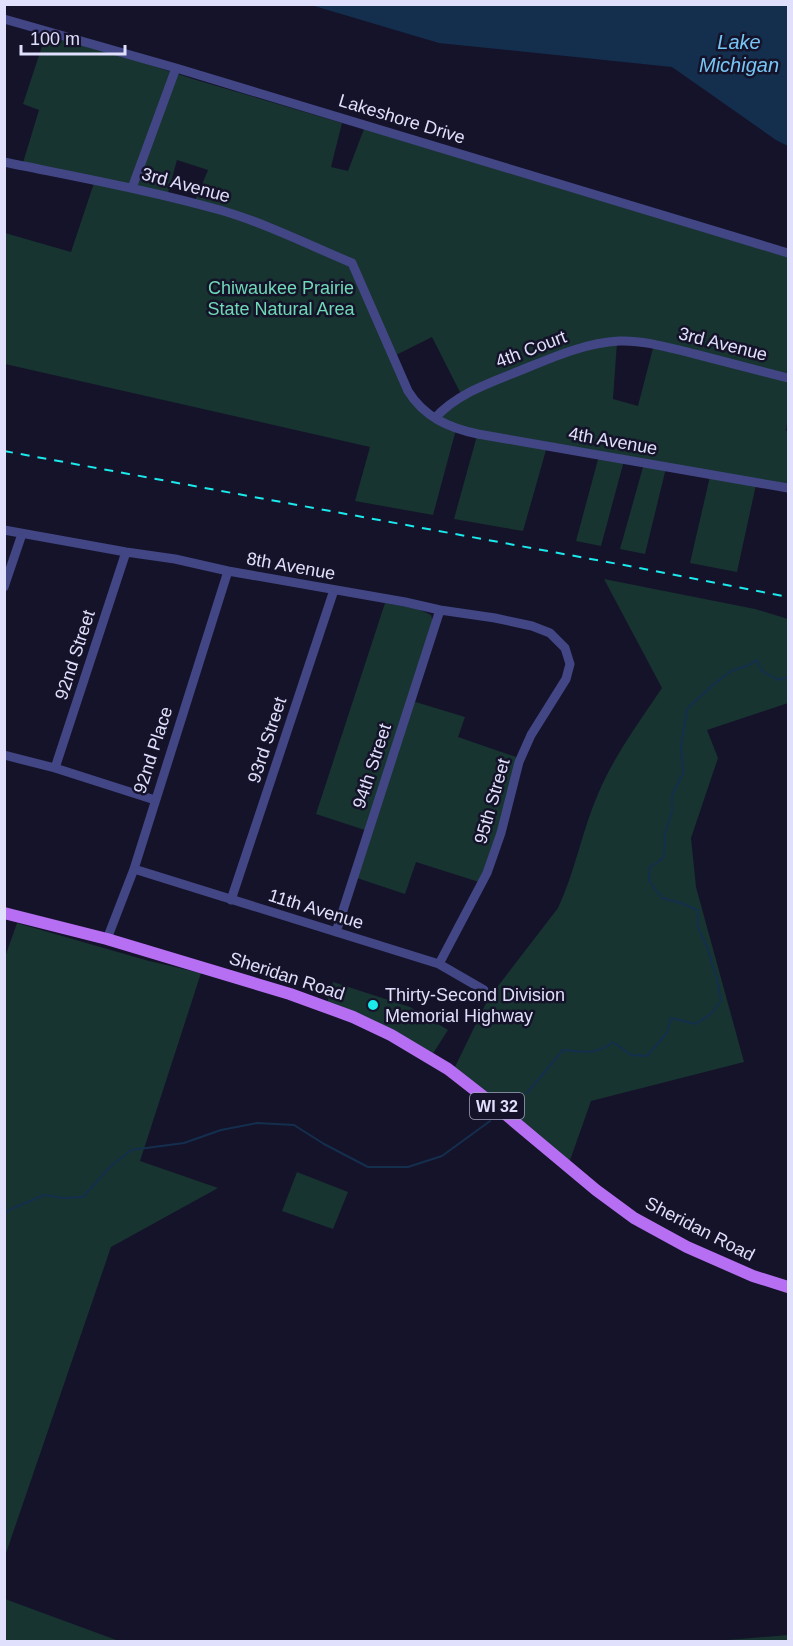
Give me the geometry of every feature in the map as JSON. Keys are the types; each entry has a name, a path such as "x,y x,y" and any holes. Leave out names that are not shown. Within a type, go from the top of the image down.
{"main road":[{"name":"Sheridan Road","path":"4,911 107,939 299,998 353,1017 391,1035 448,1069 596,1190 634,1218 687,1247 753,1276 789,1287"}],"street":[{"name":"Lakeshore Drive","path":"4,19 789,254"},
{"path":"132,188 176,69"},
{"name":"3rd Avenue","path":"4,162 132,188 222,211 352,263 408,391 414,400 435,418"},
{"name":"4th Court","path":"435,418 446,406 469,393 571,351 617,341 649,344"},
{"name":"3rd Avenue","path":"649,344 789,378"},
{"name":"4th Avenue","path":"435,418 457,429 478,434 789,488"},
{"name":"8th Avenue","path":"4,530 175,559 228,571 532,626 550,633 565,648"},
{"path":"4,587 22,534"},
{"name":"92nd Street","path":"55,768 126,552"},
{"name":"92nd Place","path":"107,939 134,868 228,571"},
{"name":"93rd Street","path":"231,900 334,590"},
{"name":"94th Street","path":"336,932 440,610"},
{"name":"95th Street","path":"439,964 487,873 501,833 519,762 531,735 566,679 570,664 565,648"},
{"path":"4,755 55,768 155,800"},
{"name":"11th Avenue","path":"134,868 439,964 484,990"}],"green space":[{"name":"Chiwaukee Prairie State Natural Area","path":"47,31 193,79 342,123 331,167 348,171 364,129 788,257 788,376 693,349 617,342 613,399 638,406 653,348 788,378 786,431 788,431 788,485 757,480 737,572 690,563 711,472 667,464 645,554 620,549 645,460 625,457 601,546 576,541 600,452 548,443 523,531 454,519 478,432 457,426 433,515 355,501 370,447 5,364 5,233 71,252 95,180 22,166 39,110 23,104","holes":["177,160 208,170 195,201 166,200","432,337 463,398 447,410 438,424 407,395 392,357"]},
{"path":"604,579 755,609 788,619 788,703 707,730 718,758 691,838 696,887 744,1062 591,1101 569,1163 493,1096 454,1069 488,999 558,908 592,808 604,780 627,740 662,688"},
{"path":"385,603 418,609 431,615 433,622 409,700 465,717 458,737 519,758 495,842 479,882 416,862 405,894 357,878 371,832 316,814"},
{"path":"17,923 149,961 201,973 140,1161 218,1188 111,1247 5,1556 4,960"},
{"path":"333,982 410,1007 448,1030 432,1055 327,1003"},
{"path":"297,1172 348,1192 333,1229 282,1211"},
{"path":"5,1599 119,1641 5,1641"},
{"path":"788,1635 788,1641 715,1641"}],"water":[{"name":"Lake Michigan","path":"311,5 788,5 788,146 672,67 439,43"}],"waterway":[{"path":"527,1093 563,1050 595,1051 613,1042 631,1055 647,1056 667,1033 671,1018 695,1024 711,1014 721,1001 717,979 698,927 698,910 662,898 649,881 650,867 664,858 665,833 672,812 672,795 683,773 681,746 687,709 731,671 757,660 761,670 778,680 788,677"},
{"path":"4,1214 44,1195 64,1198 83,1197 110,1167 131,1150 184,1143 221,1130 257,1123 294,1125 368,1167 408,1167 442,1156 490,1121"},
{"path":"4,1639 7,1642"}],"railway":[{"path":"4,451 788,597"}],"place":[{"name":"Thirty-Second Division Memorial Highway","path":"373,1005"}]}
